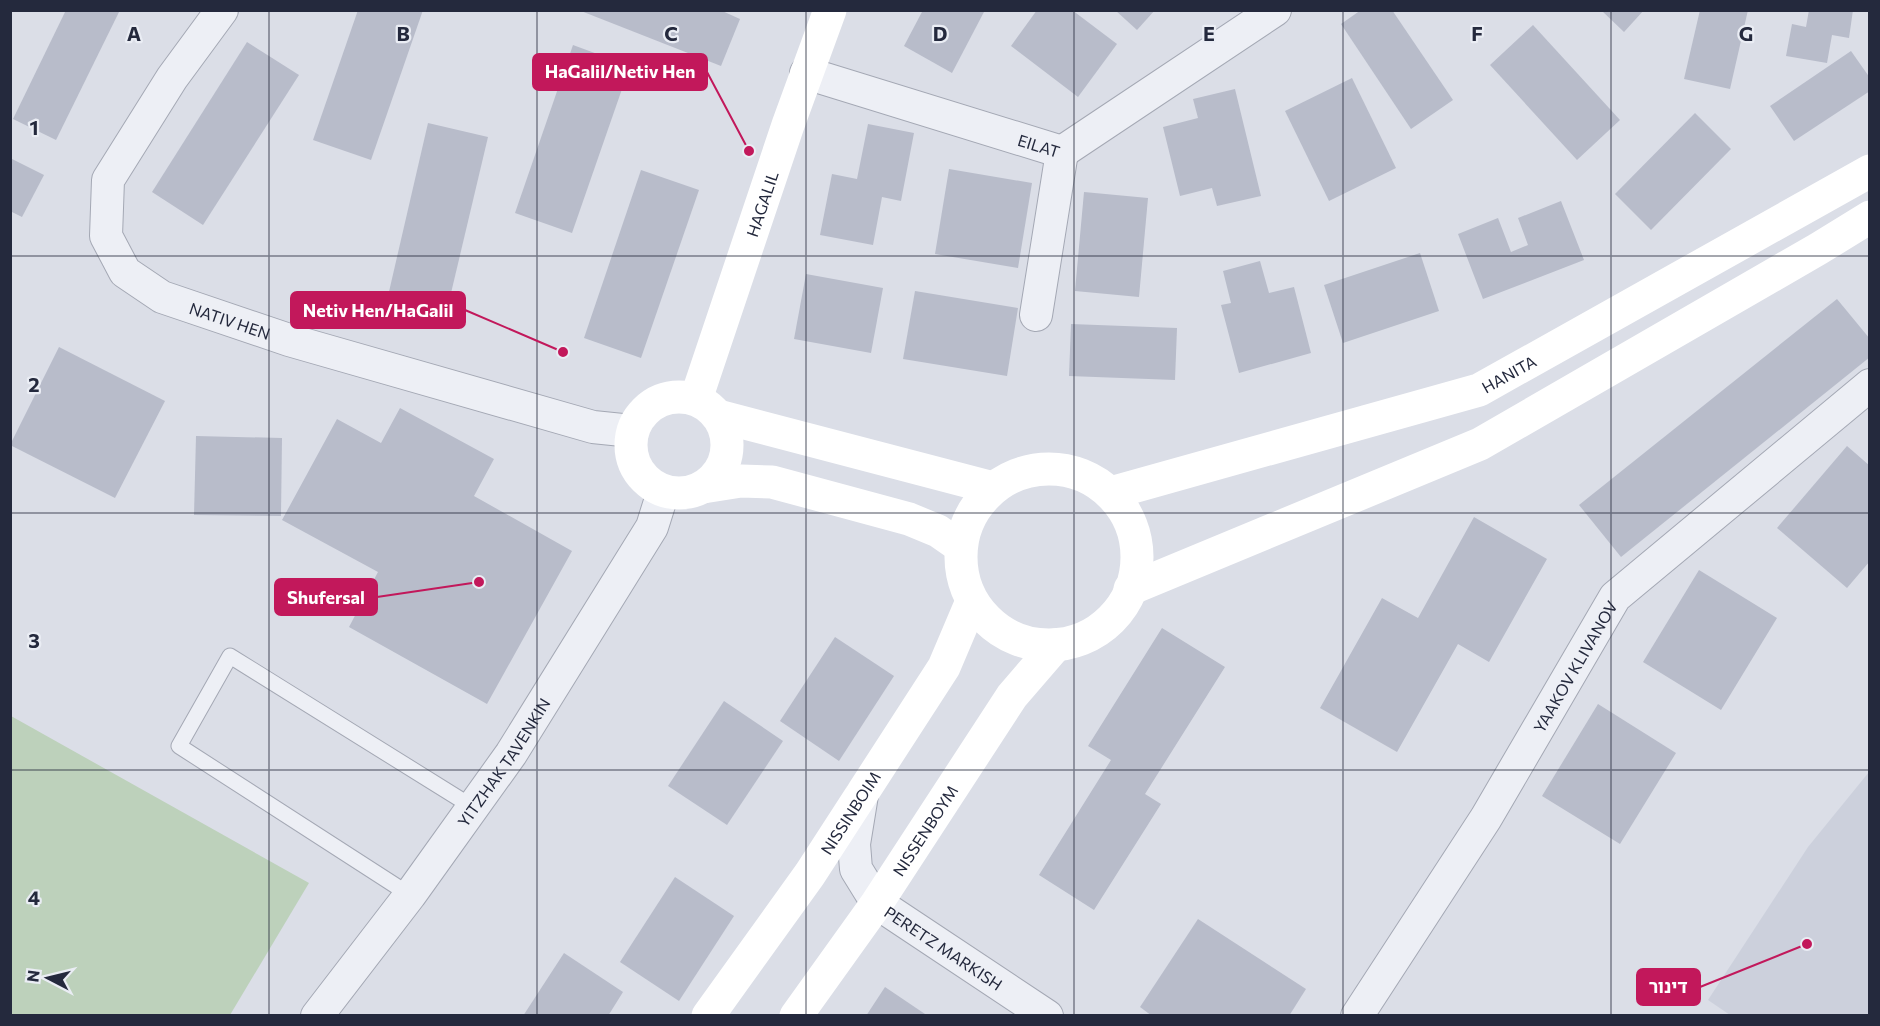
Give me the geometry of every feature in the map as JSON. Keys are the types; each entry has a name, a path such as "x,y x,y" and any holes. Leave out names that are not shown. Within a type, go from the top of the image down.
{"street":[{"name":"NATIV HEN","path":"222,10 172,78 108,180 106,236 125,272 162,297 289,340 592,427 632,431"},
{"name":"HAGALIL","path":"707,407 806,74 830,10"},
{"name":"EILAT","path":"806,74 1062,152 1275,10"},
{"path":"1036,315 1062,152"},
{"name":"HANITA","path":"1111,493 1479,390 1869,171"},
{"path":"1130,589 1480,444 1808,255 1869,217"},
{"name":"YAAKOV KLIVANOV","path":"1357,1016 1486,818 1615,597 1869,385"},
{"path":"961,547 938,531 909,519 772,482 741,481 703,487 688,493 663,492 644,479 636,468 631,454 632,431 642,412 653,403 667,397 993,488"},
{"path":"703,487 715,476 724,462 727,446 725,430 707,407"},
{"path":"1058,469 1087,477 1111,493 1127,515 1135,539 1136,565 1130,589 1119,610 1101,628 1080,640 1056,645 1032,644 1008,636 988,621 972,601 962,576 961,547 966,525 977,505 993,488 1009,477 1027,471 1058,469"},
{"name":"YITZHAK TAVENKIN","path":"317,1016 410,896 471,806 511,754 652,527 663,492"},
{"name":"NISSINBOIM","path":"708,1016 810,874 944,667 972,601"},
{"name":"NISSENBOYM","path":"796,1016 877,903 1012,696 1056,645"},
{"name":"PERETZ MARKISH","path":"862,795 854,844 856,869 877,903 1047,1016"}],"lane":[{"path":"410,896 179,746 230,656 471,806"}],"shaded area":[{"path":"1869,772 1869,1015 1730,1015 1708,1000 1808,847"}],"green space":[{"path":"11,716 309,883 230,1015 11,1015"}],"building":[{"path":"66,10 120,10 56,140 13,119"},
{"path":"358,10 423,10 371,160 313,140"},
{"path":"720,10 740,19 721,66 581,11"},
{"path":"923,10 985,10 952,73 904,46"},
{"path":"1037,10 1072,10 1117,44 1078,97 1011,46"},
{"path":"1115,10 1155,10 1137,30"},
{"path":"1361,10 1392,10 1453,100 1411,129 1341,24"},
{"path":"1601,10 1644,10 1624,32"},
{"path":"1700,10 1748,10 1730,89 1684,79"},
{"path":"1809,10 1853,10 1849,38 1832,35 1827,63 1786,56 1792,24 1806,27"},
{"path":"1533,25 1620,120 1577,160 1490,65"},
{"path":"247,42 299,75 203,225 152,192"},
{"path":"573,45 630,66 572,233 515,213"},
{"path":"1851,51 1870,78 1870,91 1794,141 1770,106"},
{"path":"1352,78 1396,168 1329,201 1285,111"},
{"path":"1235,89 1261,196 1217,206 1212,188 1180,196 1163,127 1198,118 1193,99"},
{"path":"1695,113 1731,149 1651,230 1615,194"},
{"path":"428,123 488,137 447,310 388,296"},
{"path":"868,124 914,133 901,201 882,197 873,245 820,235 832,174 857,179"},
{"path":"10,158 44,175 22,217 10,211"},
{"path":"949,169 1032,183 1018,268 935,254"},
{"path":"641,170 699,190 641,358 584,338"},
{"path":"1084,192 1148,198 1139,297 1075,291"},
{"path":"1561,201 1584,260 1483,299 1458,234 1498,218 1511,252 1528,245 1518,218"},
{"path":"1420,253 1439,311 1343,343 1324,285"},
{"path":"1260,261 1269,293 1294,287 1311,353 1239,373 1221,305 1231,303 1223,271"},
{"path":"806,274 883,288 871,353 794,339"},
{"path":"915,291 1018,308 1007,376 903,359"},
{"path":"1837,299 1870,339 1870,357 1621,557 1579,505"},
{"path":"1071,324 1177,328 1175,380 1069,376"},
{"path":"59,347 165,401 115,498 10,445"},
{"path":"400,408 494,459 474,496 572,551 487,704 349,627 378,572 282,520 337,419 381,443"},
{"path":"196,436 282,438 281,516 194,515"},
{"path":"1847,446 1870,466 1870,561 1847,588 1777,528"},
{"path":"1474,517 1547,559 1489,662 1458,644 1397,752 1320,708 1382,598 1418,618"},
{"path":"1699,570 1777,618 1721,710 1643,662"},
{"path":"1162,628 1225,667 1145,794 1161,804 1094,910 1039,875 1111,760 1088,746"},
{"path":"835,637 894,676 839,761 780,721"},
{"path":"724,701 783,741 727,825 668,786"},
{"path":"1598,704 1676,753 1620,844 1542,796"},
{"path":"675,877 734,916 679,1001 620,962"},
{"path":"1198,919 1306,989 1289,1016 1152,1016 1140,1007"},
{"path":"564,953 623,992 608,1016 523,1016"},
{"path":"885,987 928,1016 866,1016"}],"place":[{"name":"HaGalil/Netiv Hen","path":"749,151"},
{"name":"Netiv Hen/HaGalil","path":"563,352"},
{"name":"Shufersal","path":"479,582"},
{"name":"דינור","path":"1807,944"}]}
